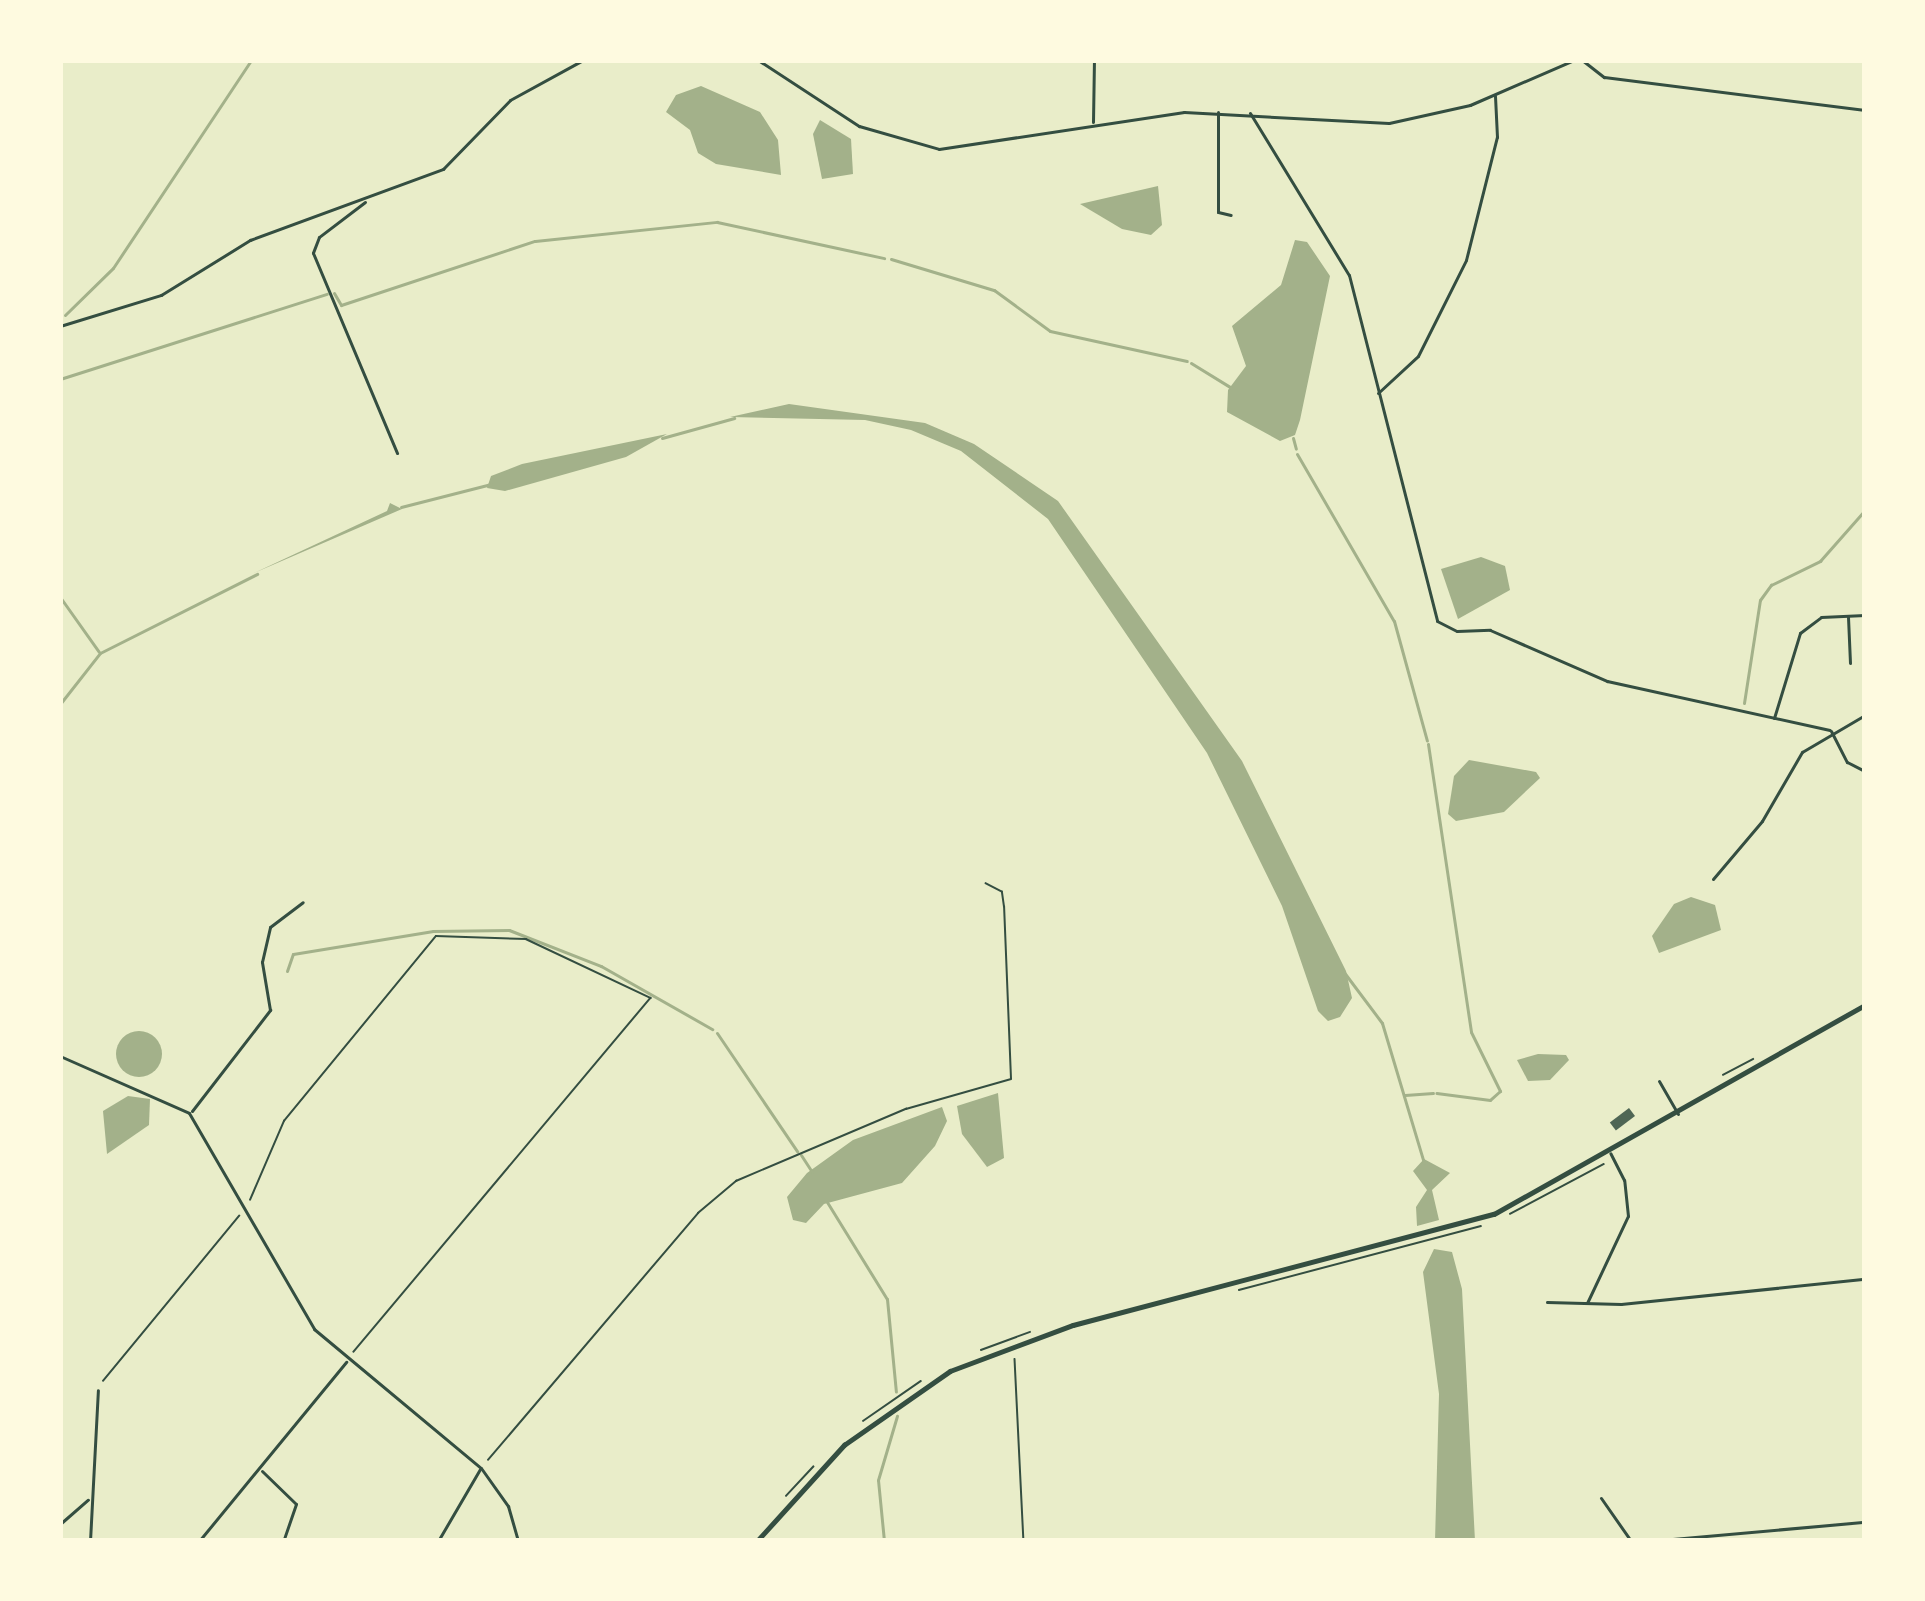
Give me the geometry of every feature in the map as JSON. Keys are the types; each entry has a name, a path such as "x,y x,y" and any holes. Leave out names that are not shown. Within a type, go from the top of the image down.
{"main road":[{"path":"757,1541 877,1418 950,1371 1015,1346 1482,1219 1583,1169 1865,1005"}],"street":[{"path":"60,326 146,301 250,240 365,202 443,169 510,100 583,60"},
{"path":"758,60 859,126 921,146 994,145 1093,124 1218,112 1389,123 1495,96 1574,60"},
{"path":"1093,124 1094,60"},
{"path":"1582,60 1604,76 1865,110"},
{"path":"1377,394 1418,356 1466,260 1497,136 1495,96"},
{"path":"1218,112 1218,212 1231,215"},
{"path":"1250,113 1348,275 1427,603 1443,626 1490,630 1607,681 1830,730 1847,762 1865,771"},
{"path":"365,202 313,253 397,453"},
{"path":"1774,718 1800,633 1821,617 1865,615"},
{"path":"1848,616 1850,662"},
{"path":"1713,879 1762,821 1792,762 1830,730 1865,715"},
{"path":"190,1113 271,1010 262,962 270,927 302,902"},
{"path":"60,1056 190,1113 314,1328 482,1468 508,1506 518,1541"},
{"path":"1659,1081 1677,1112"},
{"path":"1586,1304 1628,1216 1624,1180 1609,1152"},
{"path":"1546,1302 1586,1304 1865,1279"},
{"path":"199,1541 347,1360"},
{"path":"90,1541 98,1390"},
{"path":"260,1468 296,1504 283,1541"},
{"path":"439,1541 482,1468"},
{"path":"1600,1498 1631,1541"},
{"path":"60,1524 89,1499"},
{"path":"1650,1541 1865,1522"}],"path":[{"path":"482,1468 687,1226 736,1181 906,1109 1010,1079 1004,908 1002,892 986,884"},
{"path":"98,1390 246,1210 284,1121 436,936 526,939 651,998 347,1360"},
{"path":"1527,1192 1609,1152"},
{"path":"1317,1259 1444,1225"},
{"path":"977,1352 1036,1330"},
{"path":"1015,1346 1024,1541"},
{"path":"856,1428 934,1374"},
{"path":"892,1413 903,1406"},
{"path":"776,1508 821,1460"}],"shaded area":[{"path":"701,86 760,112 778,140 781,175 716,164 698,153 690,130 666,112 676,95"},
{"path":"820,120 851,139 853,174 822,179 813,134"},
{"path":"1158,186 1162,225 1151,235 1122,229 1080,204"},
{"path":"1295,240 1307,242 1330,276 1300,420 1295,435 1280,441 1227,412 1228,390 1246,366 1232,326 1281,285"},
{"path":"789,404 925,423 974,444 1058,501 1242,761 1346,971 1352,998 1340,1017 1328,1021 1318,1011 1282,906 1207,753 1048,519 961,451 911,430 865,420 730,417"},
{"path":"667,434 626,457 505,491 487,488 491,476 522,464"},
{"path":"390,503 402,509 254,573 387,511"},
{"path":"1481,557 1505,566 1510,590 1458,619 1441,569"},
{"path":"1469,760 1536,772 1540,778 1504,812 1456,821 1448,814 1454,776"},
{"path":"1691,897 1715,905 1721,930 1659,953 1652,936 1674,904"},
{"path":"139,1031 155,1038 162,1054 155,1070 139,1077 123,1070 116,1054 123,1038"},
{"path":"1538,1054 1566,1055 1569,1060 1550,1080 1528,1081 1517,1060"},
{"path":"998,1093 1004,1158 987,1167 962,1134 957,1106"},
{"path":"128,1096 150,1099 149,1125 107,1154 103,1111"},
{"path":"942,1107 947,1121 935,1146 902,1183 824,1204 806,1223 793,1220 787,1197 807,1173 853,1140"},
{"path":"1424,1159 1450,1173 1432,1190 1439,1220 1417,1226 1416,1207 1427,1190 1413,1171"},
{"path":"1434,1249 1452,1252 1462,1289 1475,1541 1435,1541 1439,1394 1423,1272"}],"building":[{"path":"1629,1108 1635,1116 1616,1130 1610,1122"}],"waterway":[{"path":"65,315 113,268 251,60"},
{"path":"334,293 341,305 535,241 717,222 884,258"},
{"path":"891,259 994,290 1050,331 1187,361"},
{"path":"60,379 327,294"},
{"path":"1191,363 1230,387"},
{"path":"662,438 734,418"},
{"path":"1293,438 1296,449"},
{"path":"1297,454 1394,621 1427,741"},
{"path":"401,507 491,484"},
{"path":"1744,703 1760,600 1771,585 1820,561 1865,510"},
{"path":"60,704 100,653 257,574"},
{"path":"60,597 99,652"},
{"path":"1428,744 1471,1032 1500,1091 1490,1100 1436,1093"},
{"path":"287,971 293,954 433,931 509,930 601,966 712,1029"},
{"path":"1343,971 1382,1023 1424,1163"},
{"path":"717,1033 797,1151"},
{"path":"1405,1095 1433,1093"},
{"path":"801,1155 812,1172"},
{"path":"827,1202 887,1299 896,1392"},
{"path":"884,1541 878,1480 897,1416"}]}
